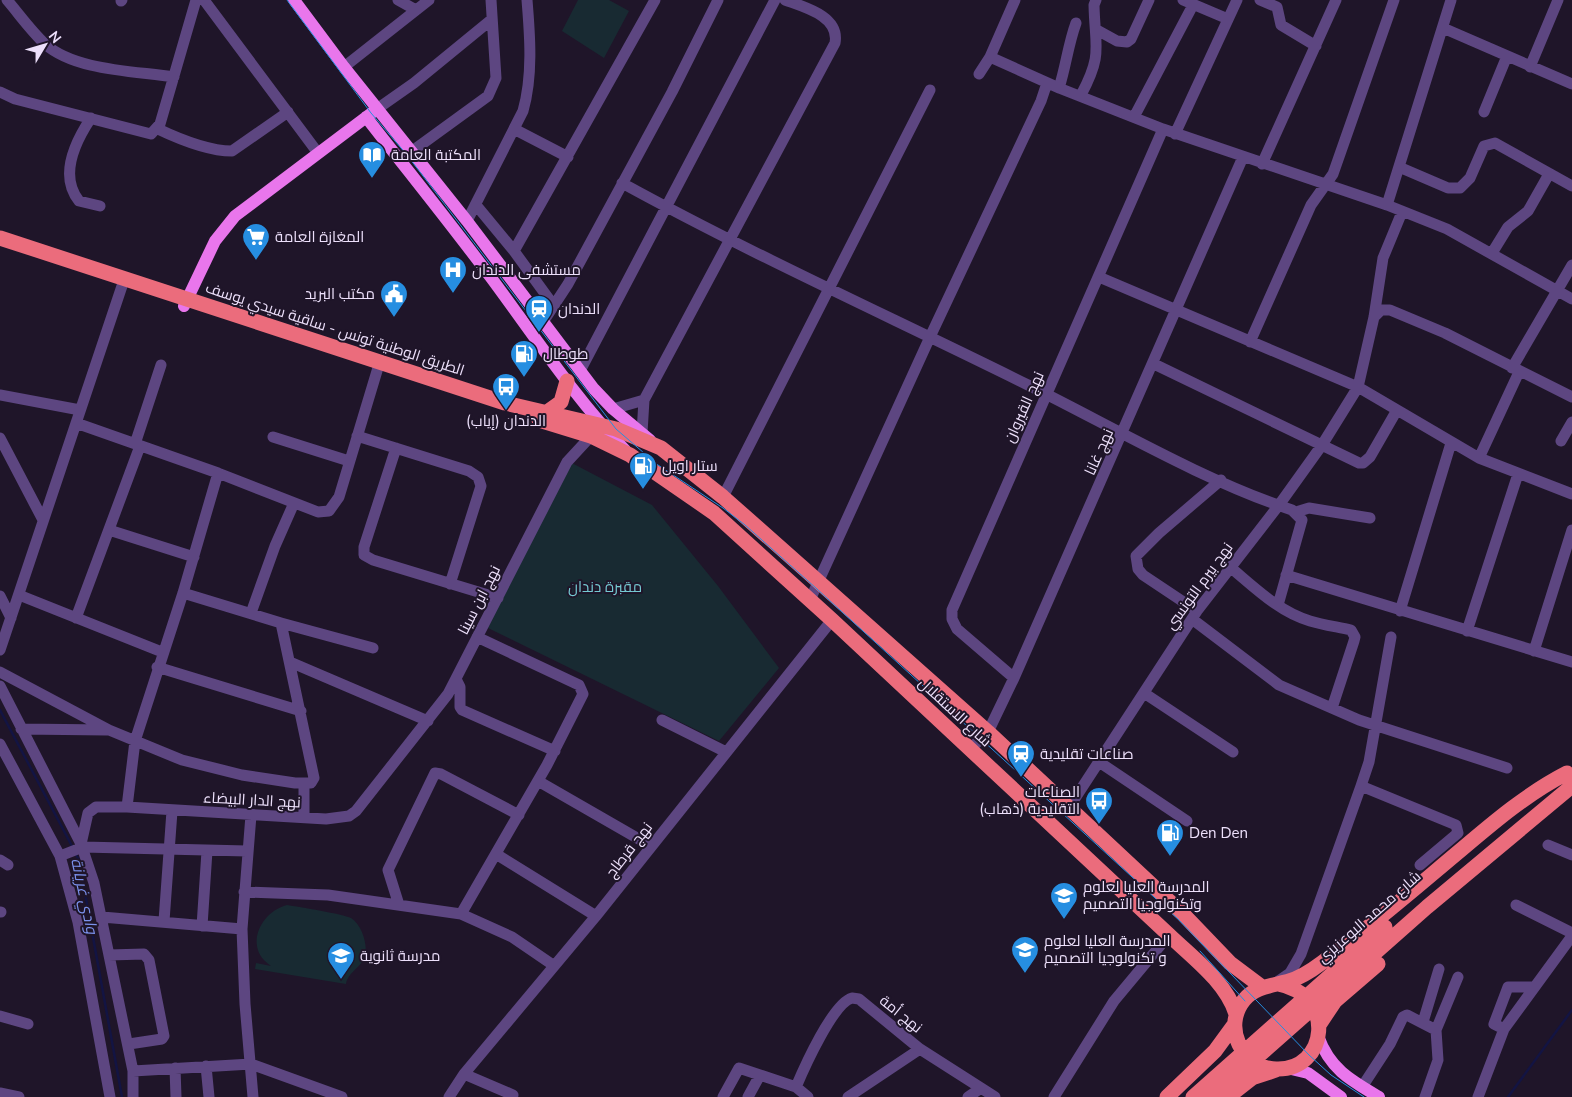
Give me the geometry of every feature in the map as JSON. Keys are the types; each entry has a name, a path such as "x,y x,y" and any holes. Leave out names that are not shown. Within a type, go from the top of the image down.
{"highway":[{"name":"الطريق الوطنية تونس - ساقية سيدي يوسف","path":"0,238 122,283"},
{"name":"الطريق الوطنية تونس - ساقية سيدي يوسف","path":"0,246 379,365 661,448"},
{"name":"الطريق الوطنية تونس - ساقية سيدي يوسف","path":"379,365 506,403 547,412 596,430 630,455"},
{"path":"547,412 561,402 567,381"},
{"name":"شارع الاستقلال","path":"661,448 723,497 1070,806 1183,914 1230,963 1270,985"},
{"name":"شارع الاستقلال","path":"630,455 714,513 832,620 1169,935 1224,989 1232,1000 1235,1019"},
{"path":"1167,1097 1215,1051 1248,995 1270,985 1294,980 1319,965 1366,930 1494,822 1532,793 1571,779"},
{"path":"1228,1097 1252,1078 1282,1069 1309,1055 1319,1031 1335,1002 1548,814 1571,779"},
{"name":"شارع محمد البوعزيزي","path":"1193,1097 1432,885 1571,779"},
{"name":"شارع محمد البوعزيزي","path":"1212,1097 1571,779"},
{"path":"1270,985 1290,987 1302,993 1311,1002 1317,1013 1319,1031"},
{"path":"1235,1019 1235,1036 1246,1056 1266,1068 1282,1069"}],"main road":[{"path":"294,0 344,67 467,221 580,371 612,409 661,448"},
{"path":"185,303 208,255 225,226 253,201 377,109"},
{"path":"366,117 450,223 567,381 596,430"},
{"path":"1319,1031 1327,1058 1336,1069 1379,1097"},
{"path":"1282,1069 1308,1073 1341,1097"}],"street":[{"path":"7,0 44,43 63,55 94,66 174,77"},
{"path":"0,92 15,99 151,134 158,129 196,0"},
{"path":"204,0 318,153"},
{"path":"398,0 416,10"},
{"path":"344,67 429,0"},
{"path":"400,160 488,96 494,88 496,78 491,0"},
{"path":"467,221 523,111 529,85 527,0"},
{"path":"514,251 656,0"},
{"path":"542,322 568,284 672,92 718,0"},
{"path":"580,371 775,0"},
{"path":"642,433 644,400 835,43 834,29 815,11 785,0"},
{"path":"815,11 822,0"},
{"path":"979,74 990,57 1015,0"},
{"path":"1081,96 1096,63 1096,0"},
{"path":"1097,30 1117,41 1127,42 1131,39 1149,0"},
{"path":"1175,134 1237,0"},
{"path":"1260,0 1277,7 1281,25 1316,46"},
{"path":"1262,164 1336,0"},
{"path":"1250,342 1312,205 1326,185 1338,161 1394,0"},
{"path":"1387,204 1451,0"},
{"path":"1530,66 1558,0"},
{"path":"1134,117 1188,2 1228,19"},
{"path":"377,109 414,83 491,20"},
{"path":"1059,88 1068,59 1068,48 1076,24"},
{"path":"1443,28 1572,84"},
{"path":"1484,112 1507,56"},
{"path":"990,57 1059,88 1175,134 1387,204 1402,212 1447,229 1572,299"},
{"path":"810,600 820,583 930,337 1048,83"},
{"path":"723,497 930,90"},
{"path":"158,129 175,137 224,151 232,151 288,112"},
{"path":"90,118 73,151 70,185 79,201 100,206"},
{"path":"514,129 568,157"},
{"name":"نهج القيروان","path":"1014,678 957,629 952,619 952,610 1163,129"},
{"path":"1399,167 1448,188 1460,188 1470,178 1484,146 1494,143 1572,186"},
{"name":"نهج غانا","path":"969,750 988,732 1014,678 1154,364 1175,311 1243,158"},
{"path":"1492,253 1508,228 1528,211 1549,174"},
{"path":"622,183 730,241 1221,480 1296,512 1302,520 1278,605"},
{"path":"476,205 514,251 554,306"},
{"name":"نهج بيرم التونسي","path":"1070,806 1195,615 1279,505 1322,444 1358,387 1374,316 1383,258 1402,212"},
{"path":"1479,458 1515,370 1572,265"},
{"path":"1099,277 1175,311 1358,387 1479,458 1572,494"},
{"path":"0,650 122,283"},
{"path":"1374,316 1381,310 1390,310 1445,333 1515,370 1572,397"},
{"path":"1154,364 1363,463 1370,457 1397,410"},
{"path":"76,618 138,445 161,365"},
{"path":"76,423 218,473 294,504 318,512 329,511 338,497 379,365"},
{"path":"0,395 80,410"},
{"path":"612,409 644,400"},
{"path":"1561,441 1572,422"},
{"name":"نهج ابن سينا","path":"387,774 428,721 456,679 567,462 596,430"},
{"path":"357,436 469,471 480,481 479,492 450,584"},
{"path":"273,437 349,461"},
{"path":"0,438 43,520"},
{"path":"1400,611 1451,443"},
{"path":"396,448 364,547 364,555 373,560 498,598"},
{"path":"127,807 135,741 157,667 183,594 218,473"},
{"path":"1467,631 1518,474"},
{"path":"1221,480 1159,533 1136,556 1138,569 1143,575 1195,615 1279,685 1375,725 1507,768"},
{"path":"251,613 275,546 294,504"},
{"path":"1296,512 1309,508 1370,518"},
{"path":"109,530 194,557"},
{"path":"1534,651 1572,530"},
{"path":"1230,568 1278,605 1309,621 1351,630 1354,634 1354,641 1332,708"},
{"path":"1286,575 1572,662"},
{"path":"183,594 251,613 281,624 373,648"},
{"path":"19,595 162,652"},
{"path":"0,596 11,618"},
{"name":"نهج قرطاج","path":"448,1097 464,1074 553,965 596,916 832,620"},
{"path":"0,672 109,730 182,760 225,771 304,784 311,783 314,778 281,624"},
{"path":"460,914 555,751 583,694 579,685 477,637"},
{"path":"1270,985 1290,973 1301,954 1361,786 1369,762 1391,637"},
{"path":"290,662 428,721"},
{"path":"157,667 301,711"},
{"path":"456,679 460,687 460,707 462,710 555,751"},
{"path":"0,686 82,845 102,917 129,1044 133,1071 133,1097"},
{"path":"1144,693 1233,752"},
{"path":"662,720 726,752"},
{"path":"21,729 109,730"},
{"path":"1,750 60,856 78,922 110,1097"},
{"path":"1099,762 1187,821"},
{"path":"399,905 388,870 435,773 518,815"},
{"name":"نهج الدار البيضاء","path":"82,845 88,813 96,807 127,807 326,819 349,816 363,805 387,774"},
{"path":"538,781 651,846"},
{"path":"304,784 304,817"},
{"path":"1361,786 1456,825 1458,833 1420,865"},
{"path":"164,921 172,810"},
{"path":"251,815 242,929 245,1004 253,1097"},
{"path":"60,856 82,845 126,846 168,850 247,851"},
{"path":"1548,845 1572,855"},
{"path":"202,926 206,850"},
{"path":"496,854 596,916"},
{"path":"244,892 328,895 460,914 512,937 553,965"},
{"path":"1478,1097 1504,1029 1572,935 1516,905"},
{"path":"102,917 242,929"},
{"path":"1054,1097 1114,1001 1169,935"},
{"path":"109,954 144,954 149,960 164,1036 162,1038 129,1044"},
{"path":"1423,1022 1439,969"},
{"path":"1425,1097 1438,1060 1436,1030 1458,977"},
{"path":"1504,1029 1494,1024 1508,987 1534,988"},
{"name":"نهج أمة","path":"796,1087 808,1058 841,1004 852,998 859,999 920,1049 995,1097"},
{"path":"1362,1087 1390,1044 1403,1017 1407,1015 1436,1030"},
{"path":"0,1016 28,1024"},
{"path":"848,1097 920,1049"},
{"path":"133,1071 251,1064 342,1097"},
{"path":"206,1066 209,1097"},
{"path":"175,1068 176,1097"},
{"path":"723,1097 739,1068 796,1087 808,1097"},
{"path":"464,1074 514,1096"},
{"path":"748,1097 760,1075"},
{"path":"968,1097 981,1088"},
{"path":"0,1093 19,1097"}],"green space":[{"path":"578,0 609,0 629,11 604,58 562,31"},
{"name":"مقبرة دندان","path":"568,461 652,505 718,586 779,668 719,741 488,628"},
{"path":"287,905 346,916 358,925 365,941 365,956 361,964 349,976 346,984 255,969 256,963 271,966 258,950 258,931 269,915"}],"waterway":[{"name":"وادي غريانة","path":"0,710 73,848"},
{"name":"وادي غريانة","path":"75,853 79,860 122,1097"},
{"path":"1508,1097 1572,1010"}],"tram line":[{"path":"287,0 371,113 407,155 616,429 658,465 723,508 745,525 817,589 1178,919 1309,1055 1331,1075 1364,1097"},
{"path":"1200,951 1245,1001"}],"place":[{"name":"المكتبة العامة","path":"372,179"},
{"name":"المغازة العامة","path":"256,261"},
{"name":"مستشفى الدندان","path":"453,294"},
{"name":"مكتب البريد","path":"394,318"},
{"name":"الدندان","path":"539,333"},
{"name":"طوطال","path":"524,378"},
{"name":"الدندان (إياب)","path":"506,411"},
{"name":"ستار اويل","path":"643,490"},
{"name":"صناعات تقليدية","path":"1021,778"},
{"name":"الصناعات التقليدية (ذهاب)","path":"1099,825"},
{"name":"Den Den","path":"1170,857"},
{"name":"المدرسة العليا لعلوم وتكنولوجيا التصميم","path":"1064,920"},
{"name":"المدرسة العليا لعلوم و تكنولوجيا التصميم","path":"1025,974"},
{"name":"مدرسة ثانوية","path":"341,980"}]}
